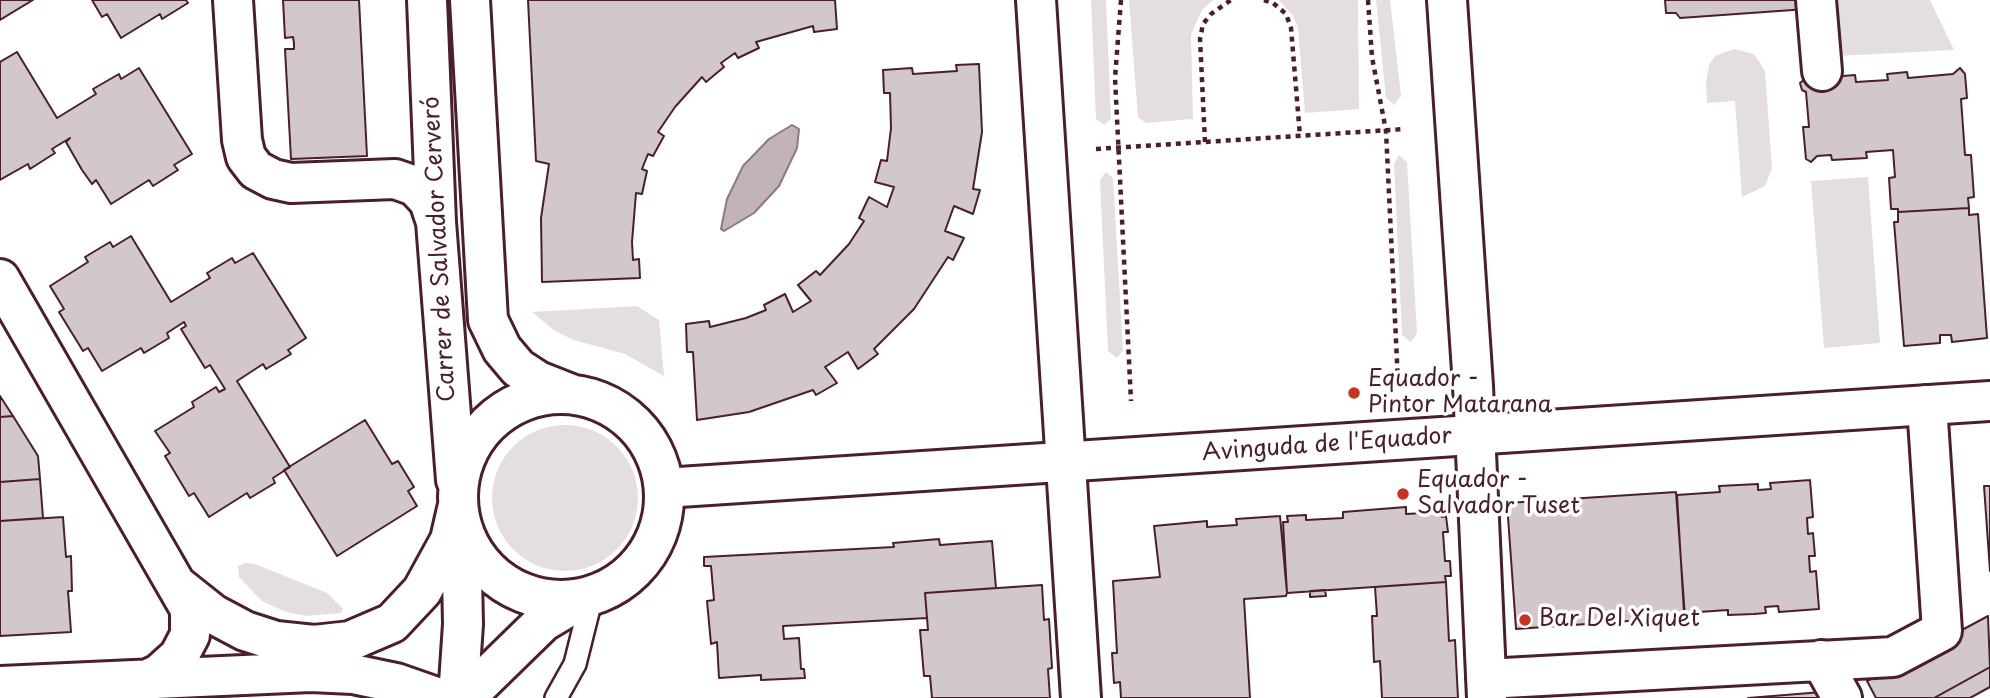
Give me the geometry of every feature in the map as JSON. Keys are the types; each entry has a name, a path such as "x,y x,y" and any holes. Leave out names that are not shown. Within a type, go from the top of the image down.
{"street":[{"path":"233,0 242,140 246,157 256,170 272,179 290,183 395,179 415,186 429,201 436,222"},
{"name":"Carrer de Salvador Cerveró","path":"427,0 436,222 459,509"},
{"name":"Carrer de Salvador Cerveró","path":"470,0 488,320 502,349 518,368 538,381 571,394"},
{"path":"1036,0 1081,698"},
{"path":"1447,0 1487,689 1821,660 1893,657 1942,631 1927,405"},
{"path":"1451,63 1461,23 1471,0"},
{"path":"1816,0 1822,71"},
{"path":"0,279 190,610 190,635 179,656 159,674 142,681"},
{"path":"458,698 463,624 459,509 463,464 479,434 505,410 536,397 571,394 599,400 624,414 644,435 658,460 664,488 663,516 654,543 638,566 617,584 587,597 543,622 465,698"},
{"name":"Avinguda de l'Equador","path":"664,488 1990,401"},
{"path":"179,587 213,614 245,631 276,641 314,645 350,641 392,622 422,591 450,540 459,509"},
{"path":"459,509 473,552 487,568 521,593 551,600 587,597"},
{"path":"1821,660 1842,698"},
{"path":"0,686 311,672 353,674 396,683 439,698"}],"lane":[{"path":"556,698 575,664 587,597"}],"path":[{"path":"1121,0 1115,78 1131,401"},
{"path":"1205,142 1199,39 1203,24 1211,14 1231,0"},
{"path":"1265,0 1286,14 1291,27 1300,136"},
{"path":"1368,0 1372,57 1385,131 1398,383"},
{"path":"1096,149 1405,129"}],"shaded area":[{"path":"1091,0 1106,0 1111,118 1105,125 1096,119"},
{"path":"1129,0 1213,0 1202,10 1191,35 1193,119 1146,123 1138,117"},
{"path":"1279,0 1358,0 1359,109 1305,113 1298,28 1293,16"},
{"path":"1376,0 1390,0 1401,96 1394,105 1386,98"},
{"path":"1832,0 1930,0 1954,50 1837,56"},
{"path":"1734,49 1754,54 1765,71 1772,168 1765,186 1742,197 1735,101 1707,103 1709,65 1715,56"},
{"path":"792,125 799,129 797,148 779,186 754,213 724,231 721,229 727,199 743,166 769,139"},
{"path":"1399,155 1407,162 1417,333 1411,342 1402,335 1394,164"},
{"path":"1106,172 1113,178 1123,350 1117,358 1108,351 1100,180"},
{"path":"1868,177 1880,343 1824,348 1811,181"},
{"path":"637,306 659,320 664,376 625,354 574,340 555,331 532,312"},
{"path":"565,425 593,431 616,447 632,470 638,498 632,526 616,549 593,565 565,571 537,565 514,549 498,526 492,498 498,470 514,447 537,431"},
{"path":"245,563 255,564 327,593 343,609 341,613 306,616 286,612 262,601 239,577 238,566"}],"building":[{"path":"0,0 33,0 0,20"},
{"path":"92,0 186,0 188,3 162,19 160,14 121,38 107,14 102,17"},
{"path":"283,0 359,0 367,156 291,159 285,49 294,49 294,43 293,37 285,38"},
{"path":"528,0 835,0 837,29 814,32 813,26 756,42 759,48 738,58 735,53 721,63 724,67 706,82 702,77 675,107 658,132 664,136 653,156 648,154 642,169 647,171 642,194 636,193 632,242 633,260 639,259 640,278 542,282 541,218 549,164 536,161"},
{"path":"1665,0 1806,0 1807,9 1680,18 1676,13 1666,13"},
{"path":"17,52 57,118 96,94 93,89 119,74 121,79 139,68 192,154 174,165 178,170 153,186 149,180 111,204 96,180 92,184 82,170 66,142 70,138 52,149 55,153 30,169 28,164 0,180 0,62"},
{"path":"979,64 982,132 973,189 980,190 973,214 954,206 945,231 964,238 953,260 948,257 914,309 874,349 878,354 858,369 848,352 825,367 837,383 816,395 813,390 749,412 697,420 693,352 687,352 686,324 709,321 710,327 746,318 766,310 764,305 785,294 793,312 811,301 798,285 816,271 820,275 849,244 864,221 859,218 869,197 887,207 894,187 875,182 881,160 887,161 891,128 890,93 884,93 883,70 912,68 913,74 957,71 956,65"},
{"path":"1960,68 1965,74 1967,98 1961,99 1965,155 1971,155 1974,197 1968,198 1969,208 1898,212 1898,209 1891,209 1889,178 1895,177 1893,150 1866,152 1867,158 1832,160 1831,155 1817,156 1811,162 1806,159 1803,127 1809,127 1806,92 1802,90 1800,83 1805,79 1855,75 1856,82 1888,80 1887,74 1907,72 1908,78 1953,74"},
{"path":"1969,208 1969,215 1978,214 1987,338 1952,342 1951,335 1940,335 1940,343 1904,346 1894,222 1898,222 1898,212"},
{"path":"131,236 171,302 210,278 207,273 232,258 235,263 253,253 306,338 288,350 291,354 266,369 263,364 237,381 290,467 273,478 275,483 250,498 247,493 209,517 194,493 189,496 165,456 170,453 155,431 194,407 192,402 216,387 219,392 225,389 210,365 205,368 181,329 186,326 184,322 167,333 169,338 144,353 141,348 102,371 88,348 83,351 59,312 64,309 50,286 88,262 85,257 110,242 113,247"},
{"path":"0,396 13,416 0,417"},
{"path":"13,416 38,456 40,479 0,482 0,417"},
{"path":"365,420 392,464 398,461 414,487 408,491 417,506 337,556 284,470"},
{"path":"40,479 43,518 0,521 0,482"},
{"path":"1810,480 1813,517 1807,518 1808,534 1813,533 1815,556 1809,556 1810,572 1816,571 1819,609 1779,612 1778,606 1765,607 1766,613 1754,614 1728,615 1728,610 1684,613 1677,495 1720,492 1719,486 1758,484 1758,490 1771,489 1770,483"},
{"path":"1984,486 1990,486 1990,571"},
{"path":"1676,492 1685,617 1516,629 1507,503"},
{"path":"1406,507 1406,514 1442,512 1442,517 1446,516 1448,532 1443,532 1445,561 1450,561 1451,576 1445,576 1446,582 1287,593 1283,522 1288,522 1287,516 1306,515 1306,520 1343,518 1343,512"},
{"path":"1280,516 1286,596 1244,599 1250,698 1121,698 1120,682 1114,683 1112,653 1117,653 1113,581 1160,577 1154,526 1207,521 1207,527 1237,525 1236,519"},
{"path":"63,517 66,557 71,556 72,591 68,591 71,632 0,636 0,521"},
{"path":"939,539 940,545 992,541 996,588 925,593 927,618 783,626 784,639 799,638 801,669 804,669 805,678 761,680 761,675 719,678 717,642 711,644 707,601 714,600 711,566 704,566 704,557 894,547 893,543"},
{"path":"1446,582 1449,641 1455,640 1458,698 1382,698 1380,661 1374,662 1372,616 1377,616 1375,587"},
{"path":"1042,585 1044,620 1049,619 1052,668 1048,669 1050,698 932,698 930,676 924,676 920,630 928,630 925,593"},
{"path":"1325,590 1326,596 1310,597 1310,591"},
{"path":"1988,616 1990,667 1934,698 1876,698 1867,681"},
{"path":"1990,667 1990,687 1970,698 1934,698"},
{"path":"1822,692 1823,698 1748,698"}],"place":[{"name":"Equador - Pintor Matarana","path":"1354,393"},
{"name":"Equador - Salvador Tuset","path":"1403,494"},
{"name":"Bar Del Xiquet","path":"1525,620"}]}
